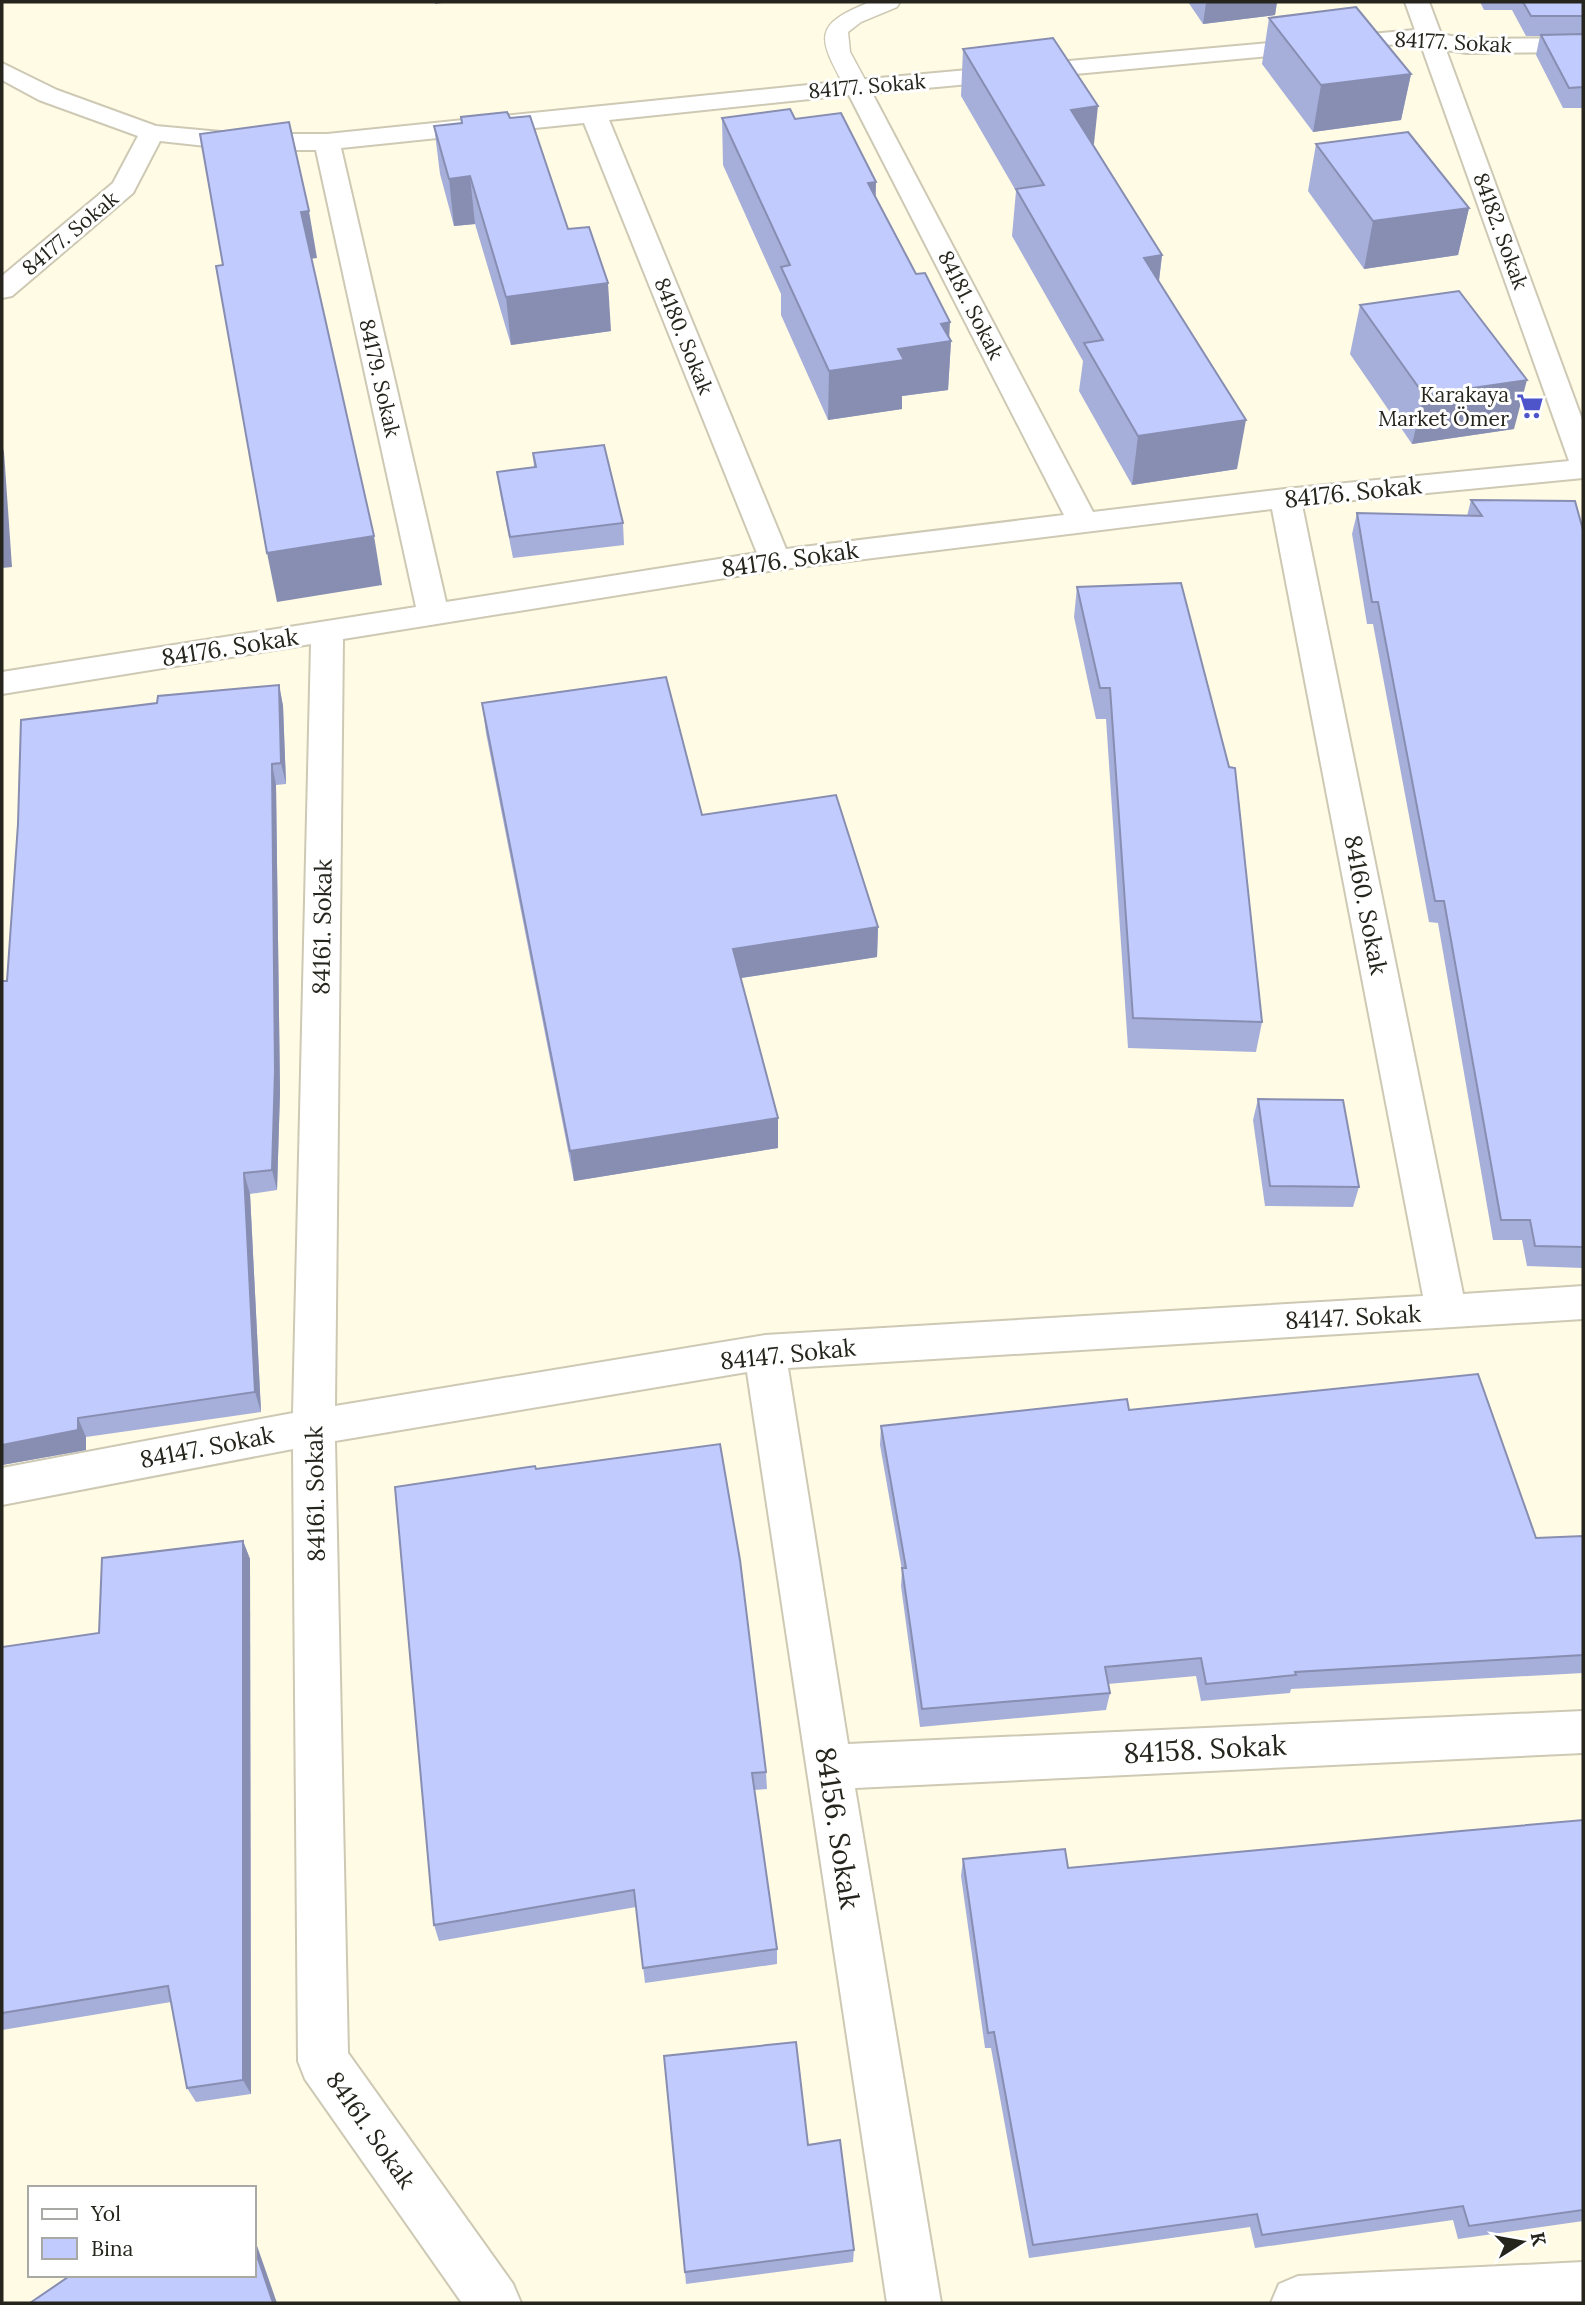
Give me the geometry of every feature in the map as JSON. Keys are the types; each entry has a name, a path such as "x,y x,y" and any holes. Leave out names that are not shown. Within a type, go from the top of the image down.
{"street":[{"name":"84182. Sokak","path":"1418,2 1583,461"},
{"name":"84177. Sokak","path":"2,70 48,95 152,134 243,142 327,142 857,87 1408,36 1467,46 1583,45"},
{"name":"84181. Sokak","path":"857,87 1084,524"},
{"name":"84180. Sokak","path":"593,113 775,560"},
{"name":"84177. Sokak","path":"2,290 124,187 152,134"},
{"name":"84179. Sokak","path":"327,142 433,614"},
{"name":"84176. Sokak","path":"2,683 775,560 1285,498 1583,469"},
{"name":"84160. Sokak","path":"1285,498 1446,1311"},
{"name":"84161. Sokak","path":"327,631 314,1427 323,2060 494,2303"},
{"name":"84147. Sokak","path":"2,1487 314,1427 765,1352 1583,1303"},
{"name":"84156. Sokak","path":"765,1352 914,2303"},
{"name":"84158. Sokak","path":"828,1767 1583,1732"},
{"path":"1298,2303 1583,2289"}],"lane":[{"path":"857,87 837,52 835,34 848,19 890,2"}],"building":[{"path":"1523,2 1583,2 1583,16 1531,16"},
{"path":"1356,7 1411,74 1321,85 1269,18"},
{"path":"1583,34 1583,87 1569,88 1541,35"},
{"path":"1053,38 1098,106 1071,110 1162,255 1144,258 1246,420 1138,436 1084,343 1103,340 1016,189 1044,185 963,49"},
{"path":"790,109 795,119 841,113 876,182 868,183 916,274 925,273 950,322 941,324 951,341 898,349 904,360 829,371 781,267 790,265 722,118"},
{"path":"507,112 510,118 530,116 568,229 589,227 608,283 506,297 470,176 449,179 434,126 462,123 461,117"},
{"path":"289,122 309,211 301,212 374,536 267,553 216,266 223,265 200,134"},
{"path":"1408,132 1469,208 1373,221 1316,144"},
{"path":"1459,291 1527,380 1424,395 1360,305"},
{"path":"604,445 623,523 510,537 497,472 536,467 533,453"},
{"path":"1471,500 1575,501 1583,530 1583,1247 1535,1246 1530,1220 1501,1220 1444,901 1435,901 1378,602 1372,602 1357,513 1482,516"},
{"path":"1181,583 1229,767 1235,768 1262,1022 1133,1018 1110,688 1100,688 1077,587"},
{"path":"666,677 702,815 836,795 878,927 733,949 778,1118 570,1151 482,703"},
{"path":"279,685 281,763 272,764 275,1071 272,1170 244,1173 255,1392 78,1418 78,1430 2,1445 2,981 7,981 18,824 21,720 157,703 158,696"},
{"path":"1258,1099 1343,1100 1359,1187 1270,1186"},
{"path":"1478,1374 1536,1538 1583,1536 1583,1655 1295,1672 1296,1675 1206,1684 1201,1658 1105,1667 1110,1693 922,1709 902,1568 906,1568 881,1426 1127,1399 1129,1410"},
{"path":"720,1444 740,1560 766,1772 752,1773 777,1949 643,1968 634,1890 434,1925 395,1487 535,1466 536,1469"},
{"path":"243,1541 243,2080 187,2088 168,1986 2,2013 2,1647 99,1633 102,1558"},
{"path":"1583,1820 1583,2210 1469,2226 1463,2206 1262,2235 1257,2214 1033,2245 994,2032 988,2033 963,1859 1065,1849 1068,1868"},
{"path":"796,2042 808,2145 840,2140 854,2250 685,2272 664,2056"},
{"path":"256,2253 275,2303 30,2303 68,2277 256,2277"}],"place":[{"name":"Karakaya Market Ömer","path":"1530,406"}]}
